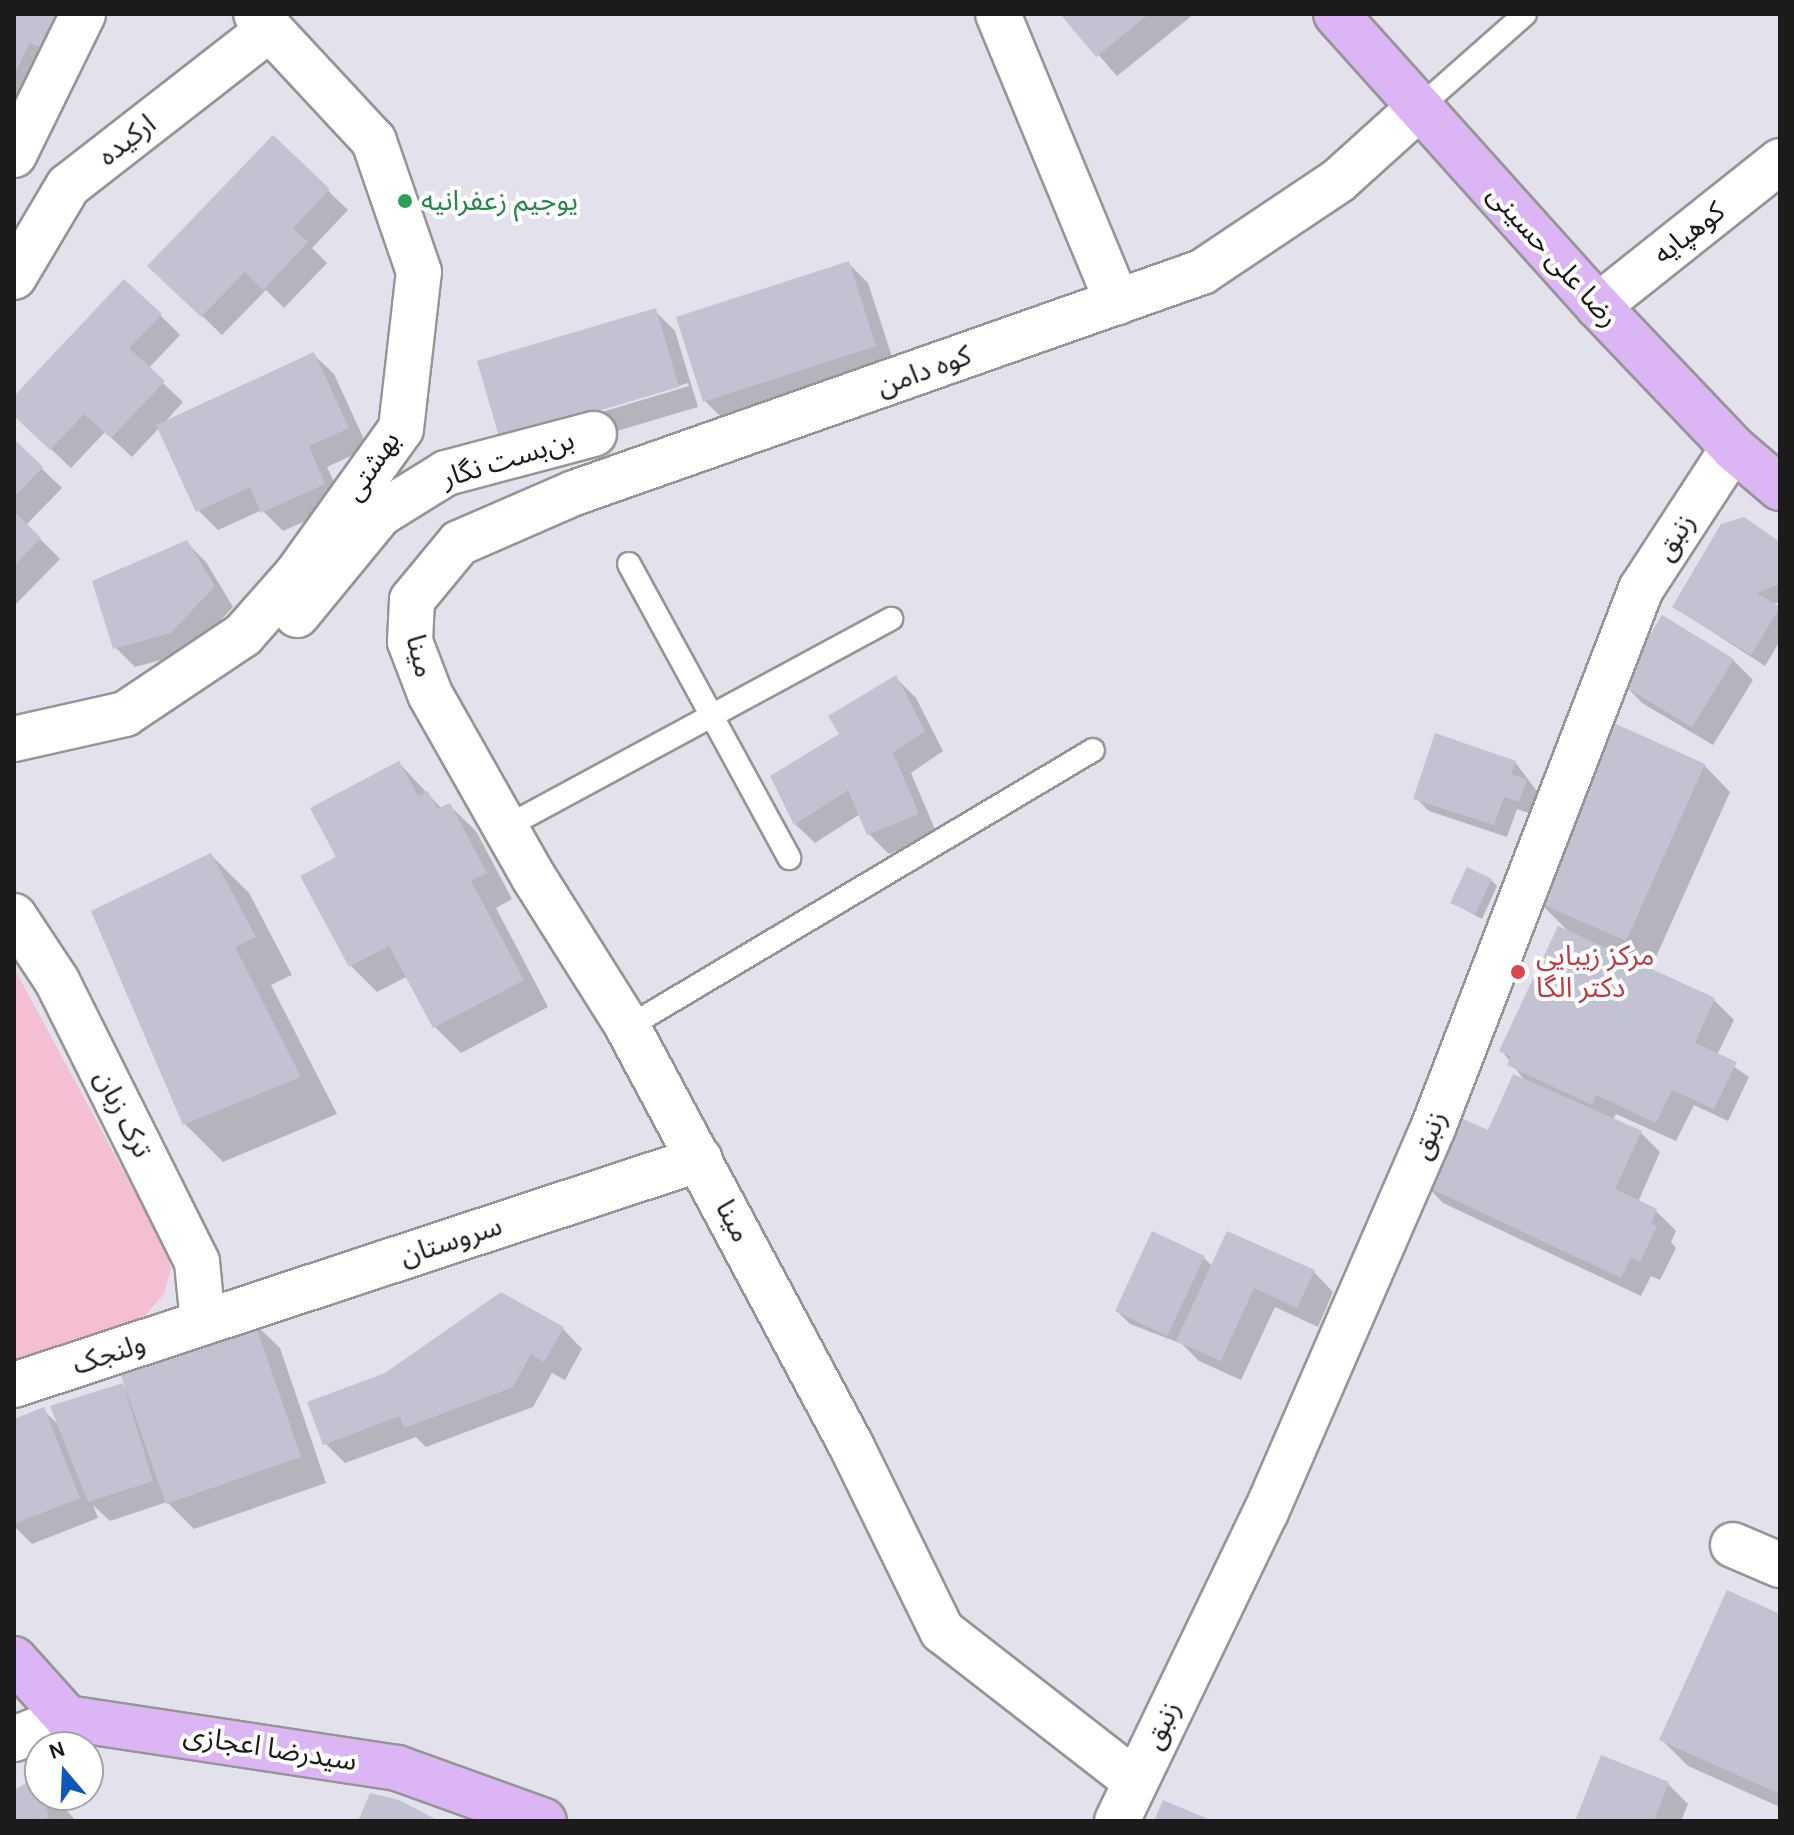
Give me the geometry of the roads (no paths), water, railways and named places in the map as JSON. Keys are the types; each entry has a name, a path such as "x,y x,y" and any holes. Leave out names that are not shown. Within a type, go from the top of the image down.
{"street":[{"path":"14,155 83,14"},
{"path":"998,14 1117,302"},
{"name":"رضا علی حسینی","path":"1336,14 1598,306 1733,448 1780,488"},
{"name":"ارکیده","path":"14,277 68,186 263,22"},
{"name":"بهشتی","path":"14,739 125,714 243,635 297,574 401,429 419,272 374,141 263,22"},
{"name":"کوه دامن","path":"412,600 459,543 574,493 1202,272 1338,181 1420,107"},
{"name":"کوهپایه","path":"1598,306 1780,161"},
{"name":"بن‌بست نگار","path":"243,635 293,620 380,514 446,473 594,434"},
{"name":"زنبق","path":"1117,1821 1266,1512 1433,1128 1641,589 1733,448"},
{"name":"مینا","path":"412,600 410,642 430,694 506,827 628,1027 700,1159 942,1631 1135,1781"},
{"name":"ترک زبان","path":"14,916 57,981 197,1262 203,1323"},
{"name":"سروستان","path":"203,1323 700,1159"},
{"name":"ولنجک","path":"14,1385 203,1323"},
{"path":"1733,1545 1780,1565"},
{"path":"14,1659 67,1718 14,1739"},
{"name":"سیدرضا اعجازی","path":"67,1718 397,1768 544,1821"}],"lane":[{"path":"1420,107 1525,14"},
{"path":"629,564 789,858"},
{"path":"506,827 712,719 891,619"},
{"path":"628,1027 1093,750"}],"place":[{"name":"یوجیم زعفرانیه","path":"405,201"},
{"name":"مرکز زیبایی دکتر الگا","path":"1518,972"}]}
